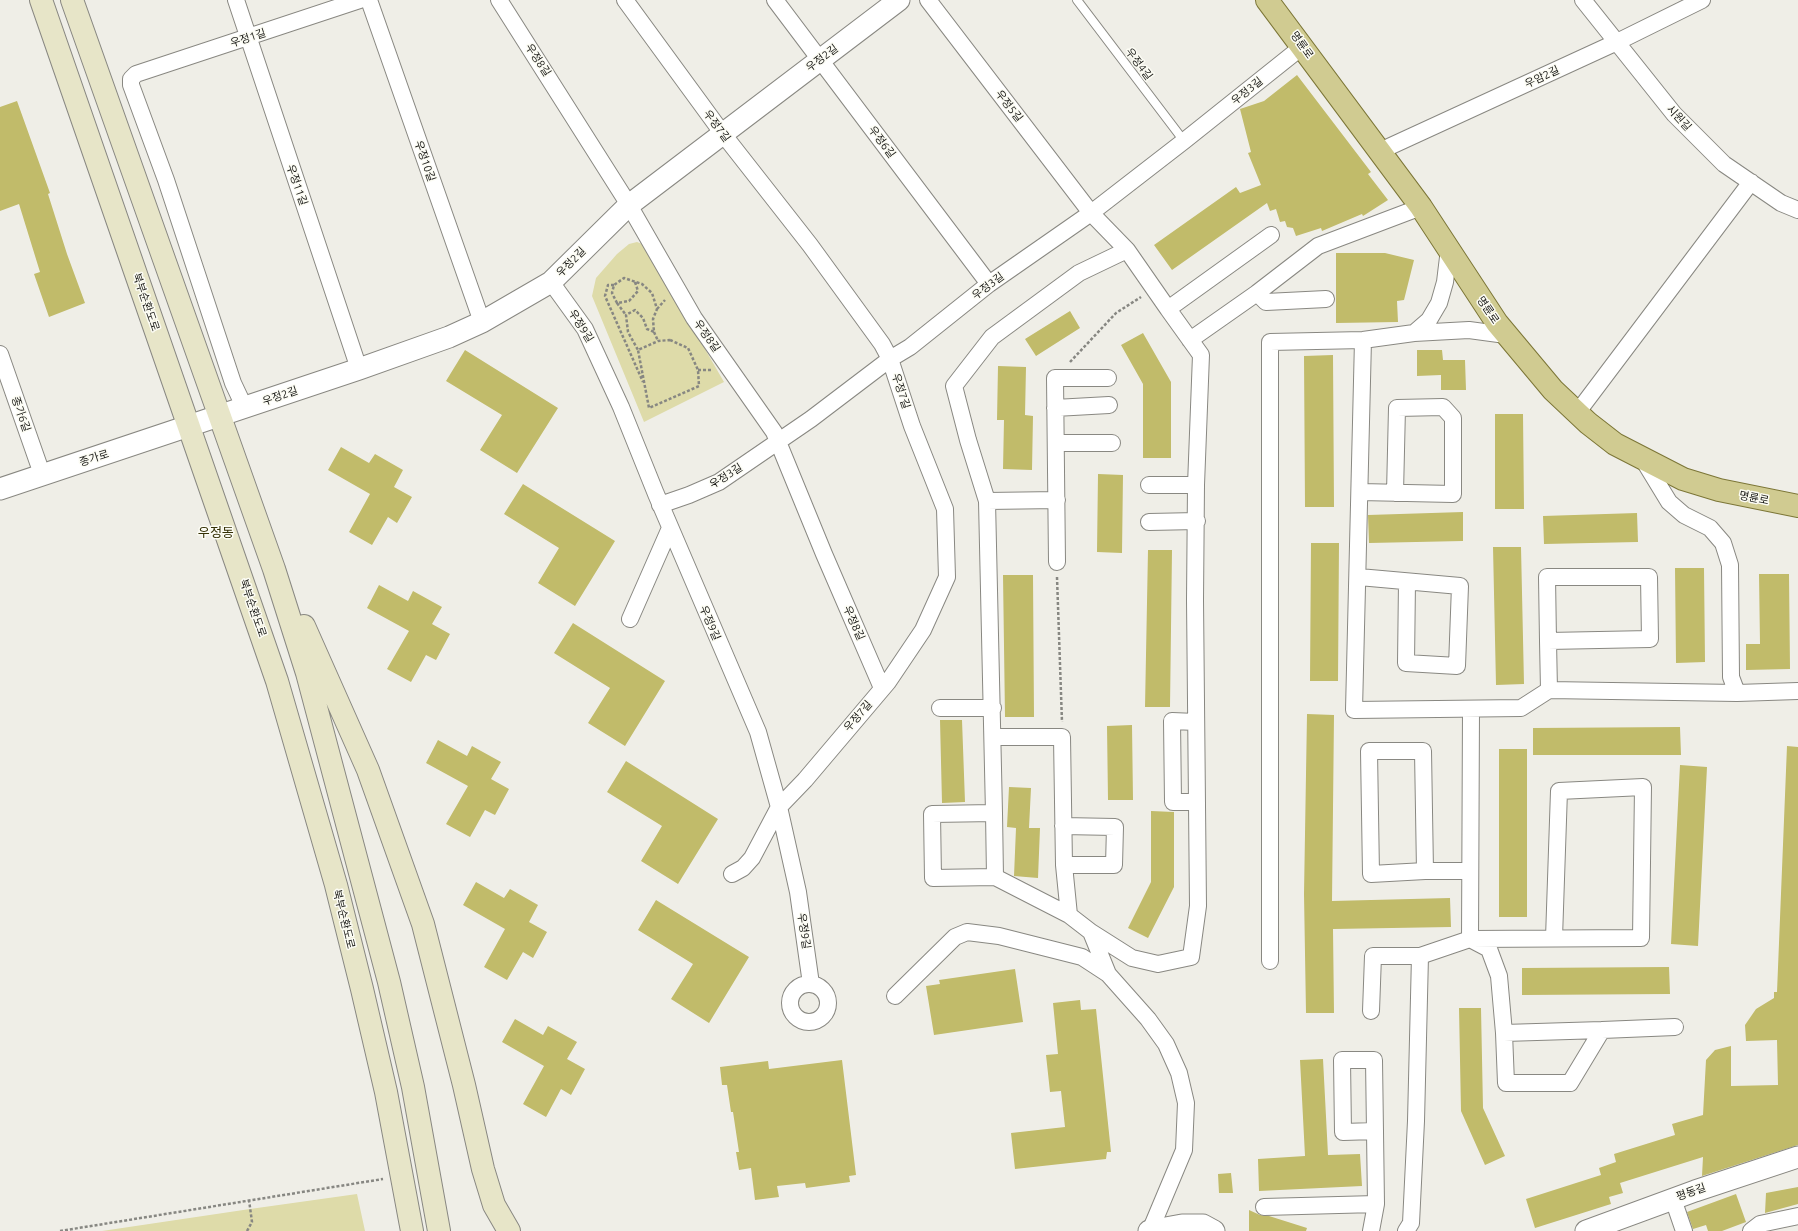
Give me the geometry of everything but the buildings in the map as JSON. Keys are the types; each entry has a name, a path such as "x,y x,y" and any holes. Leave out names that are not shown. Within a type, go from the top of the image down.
{"main road":[{"name":"북부순환도로","path":"41,0 272,666 308,785 362,989 386,1092 411,1230"},
{"path":"72,0 274,569 307,673 389,982 413,1088 438,1226"},
{"name":"명륜로","path":"1268,0 1421,207 1506,335 1553,390 1577,413 1614,444 1683,480 1719,490 1798,506"},
{"path":"274,569 314,647 368,770 418,909 460,1070 483,1169 494,1205 509,1231"}],"street":[{"name":"우정11길","path":"236,0 359,369"},
{"name":"우정1길","path":"247,407 236,392 166,180 131,85 131,79 136,74 360,0"},
{"name":"우정10길","path":"369,0 482,322"},
{"name":"우정8길","path":"499,0 629,205 694,318 774,432 824,554 882,688"},
{"name":"우정7길","path":"625,0 723,134 810,245 859,311 890,359 912,426 945,509 947,578 923,630 882,688 805,780 780,807 752,858 743,868 732,874"},
{"name":"우정6길","path":"775,0 989,284"},
{"name":"우정2길","path":"189,427 449,337 482,322 551,282 629,205 899,0"},
{"name":"우정5길","path":"928,0 1090,213 1127,250 1201,355 1196,485 1197,521 1195,600 1198,906 1191,957 1158,964 1132,958 1091,932"},
{"name":"시원길","path":"1583,0 1674,114 1724,164 1781,203 1798,210"},
{"name":"우암2길","path":"1380,151 1617,42 1702,0"},
{"name":"우정3길","path":"660,505 689,495 719,482 811,419 890,359 910,347 989,284 1090,213 1184,141 1303,46"},
{"path":"1577,413 1751,182"},
{"path":"1190,340 1257,293 1318,246 1421,207"},
{"path":"1168,309 1271,235"},
{"path":"1414,333 1429,320 1439,303 1445,282 1448,249"},
{"path":"995,877 994,737 987,501 968,440 954,386 992,336 1080,273 1127,250"},
{"name":"우정9길","path":"551,282 585,329 621,407 660,505 758,732 780,807 798,892 811,984"},
{"path":"1257,293 1266,302 1326,299"},
{"path":"1270,961 1270,342 1364,340 1414,333 1469,330 1506,335"},
{"path":"1364,340 1359,577 1354,710 1521,708 1549,690 1737,693 1798,691"},
{"name":"종가6길","path":"0,354 42,474"},
{"path":"1057,562 1055,378 1108,378"},
{"path":"1055,408 1109,405"},
{"path":"1360,492 1395,493 1453,494 1453,418 1443,407 1397,408 1395,493"},
{"name":"종가로","path":"0,489 189,427"},
{"path":"1056,443 1112,443"},
{"path":"1644,461 1669,502 1684,515 1710,528 1723,543 1730,566 1731,677 1737,693"},
{"path":"1149,485 1196,485"},
{"path":"987,501 1057,500"},
{"path":"1149,522 1197,521"},
{"path":"630,619 670,528"},
{"path":"1359,577 1460,586 1457,666 1406,663 1407,582"},
{"path":"1548,641 1650,639 1649,577 1547,577 1548,641 1549,690"},
{"path":"940,708 993,708"},
{"path":"1470,939 1471,709"},
{"path":"1196,722 1172,721 1173,802 1197,802"},
{"path":"994,737 1062,737 1064,865 1069,915"},
{"path":"1425,871 1423,751 1369,751 1371,874 1425,871 1470,871"},
{"path":"1371,1011 1372,956 1420,956 1470,939 1641,938 1643,786 1559,791 1554,938"},
{"path":"994,813 932,814 933,878 995,877 1069,915 1091,932 1108,974"},
{"path":"1063,826 1115,827 1114,865 1064,865"},
{"path":"895,996 956,937 967,932 999,936 1082,957 1108,974 1148,1019 1166,1044 1179,1073 1186,1103 1184,1150 1150,1231"},
{"path":"1470,939 1489,949 1499,976 1504,1033 1506,1082 1570,1083 1602,1030"},
{"path":"1406,1231 1411,1223 1414,1168 1420,956"},
{"path":"1504,1033 1675,1027"},
{"path":"1371,1231 1376,1204 1375,1131 1374,1060 1342,1060 1343,1132 1375,1131"},
{"name":"평동길","path":"1586,1231 1673,1199 1798,1157"},
{"path":"1673,1199 1684,1231"},
{"path":"1264,1207 1376,1204"},
{"path":"1751,1231 1760,1224 1798,1216"},
{"path":"1150,1231 1182,1225 1203,1225 1214,1231"}],"lane":[{"name":"우정4길","path":"1077,0 1184,141"}],"path":[{"path":"645,386 605,296 608,285 614,285 624,278 642,284 652,293 657,309 653,319 654,332 658,341"},
{"path":"617,303 629,300 638,291 635,282"},
{"path":"614,285 612,293 626,315 628,332 638,350 649,408 700,386 698,370 688,348 670,340 658,341 638,350"},
{"path":"1055,378 1116,313 1154,290"},
{"path":"626,315 635,310 643,318 647,329 654,332"},
{"path":"1057,562 1062,737"},
{"path":"60,1231 402,1176"},
{"path":"247,1231 252,1222 249,1200"}],"shaded area":[{"path":"637,242 645,245 724,382 644,422 592,296 596,278 617,254 629,244"},
{"path":"357,1194 365,1231 102,1231 250,1209"}],"district":[{"name":"우정동","path":"216,533"}]}
